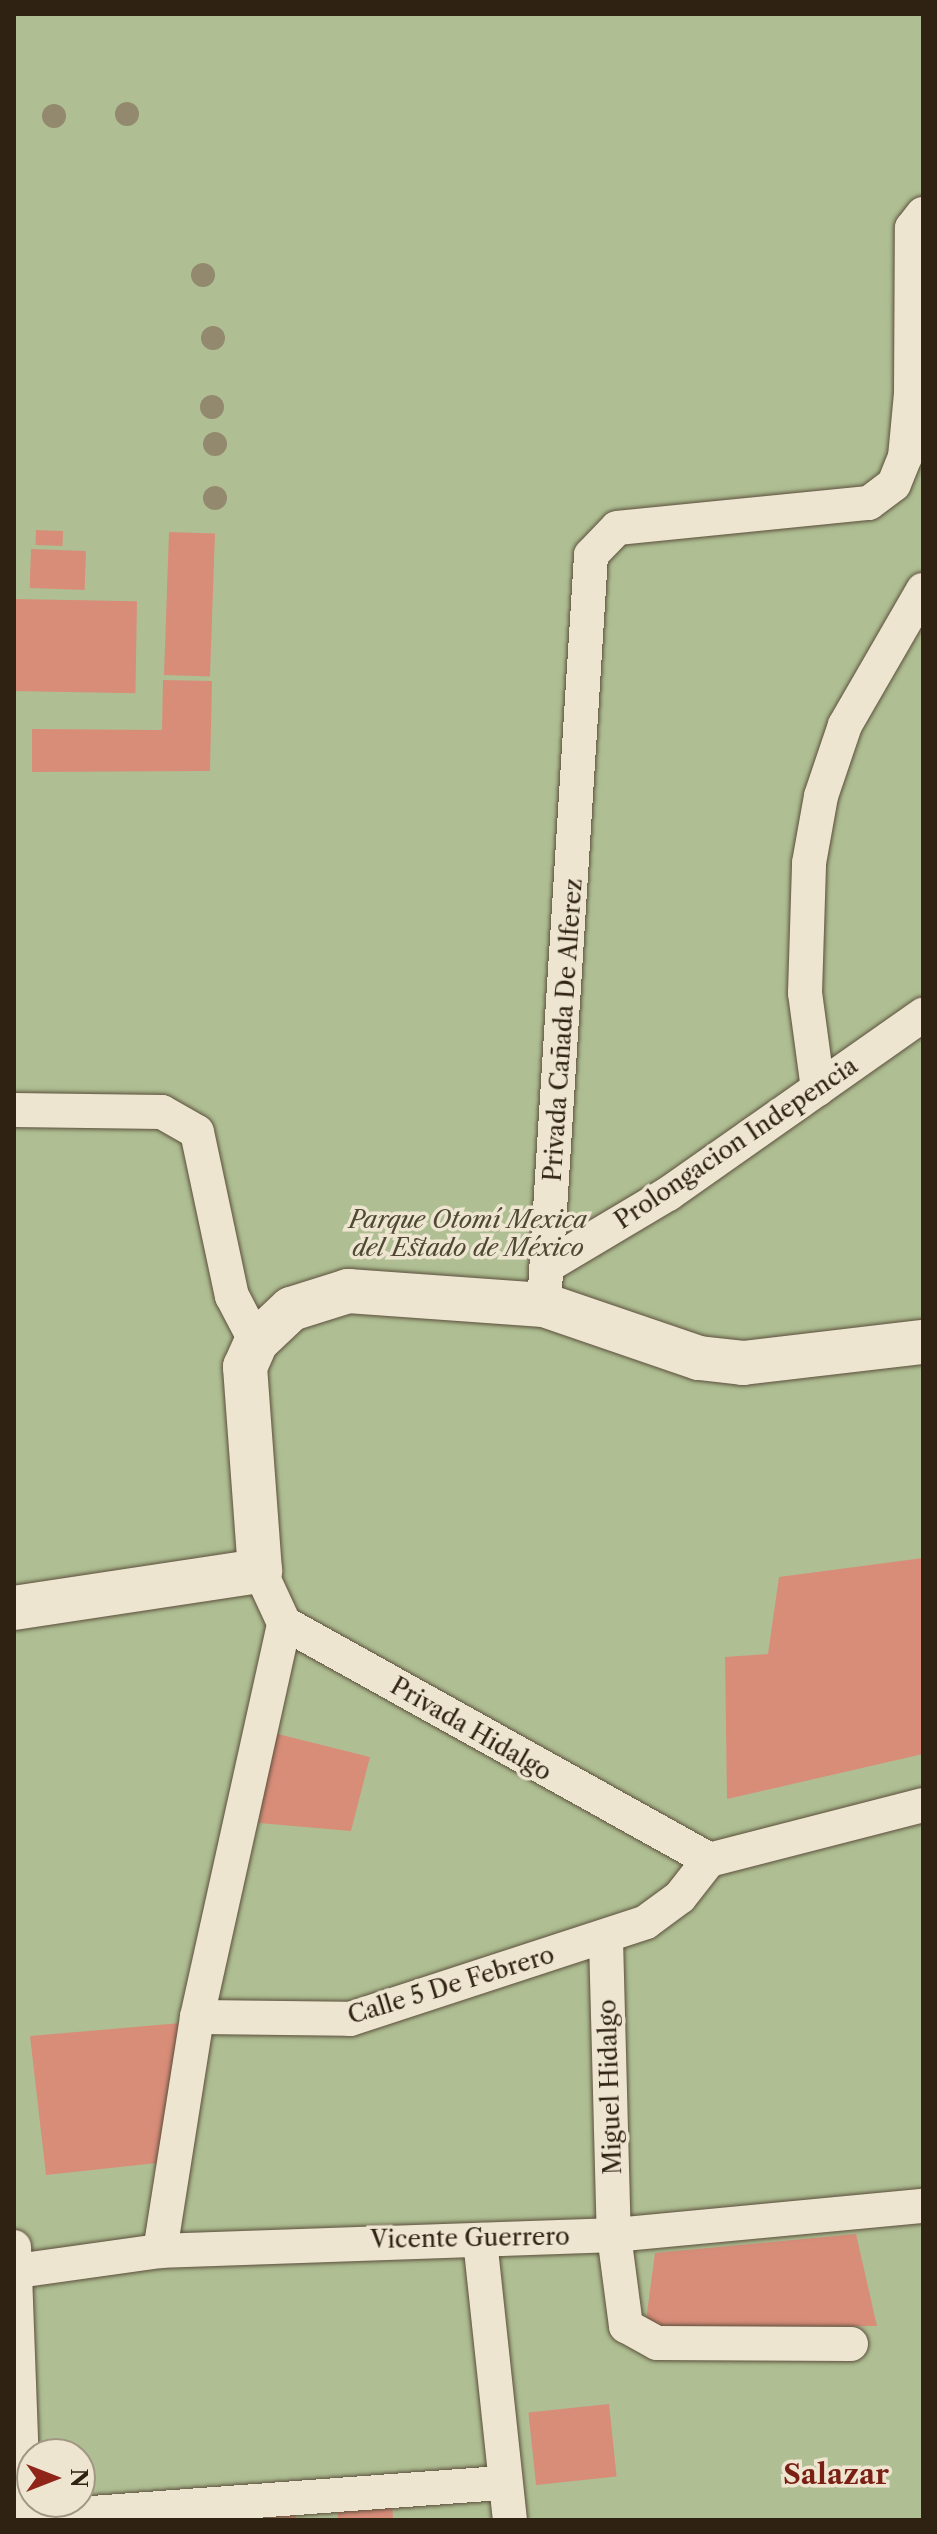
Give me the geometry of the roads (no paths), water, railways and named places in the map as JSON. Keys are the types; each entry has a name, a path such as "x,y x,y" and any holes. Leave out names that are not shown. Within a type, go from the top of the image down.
{"main road":[{"path":"14,1608 260,1571 242,1402 256,1342 291,1309 348,1291 545,1286 699,1358 743,1363 923,1342"}],"street":[{"name":"Privada Cañada De Alferez","path":"545,1286 582,754 587,575 605,535 617,528 869,503 894,484 905,457 911,394 912,228 923,214"},
{"path":"818,1089 805,993 809,863 821,796 845,725 923,590"},
{"name":"Prolongacion Indepencia","path":"545,1286 923,1015"},
{"path":"14,1110 162,1112 197,1132 232,1296 256,1342"},
{"path":"160,2251 197,2017 284,1623 260,1571"},
{"name":"Privada Hidalgo","path":"284,1623 709,1860"},
{"path":"606,1939 680,1897 709,1860 923,1805"},
{"name":"Calle 5 De Febrero","path":"197,2017 350,2019 606,1939"},
{"name":"Miguel Hidalgo","path":"606,1939 614,2235 619,2308 638,2338 851,2344"},
{"name":"Vicente Guerrero","path":"15,2259 614,2235 923,2206"},
{"path":"480,2240 510,2520"},
{"path":"15,2259 24,2519 505,2483"}],"district":[{"name":"Salazar","path":"836,2474"}],"park label":[{"name":"Parque Otomí Mexica del Estado de México","path":"468,1234"}]}
